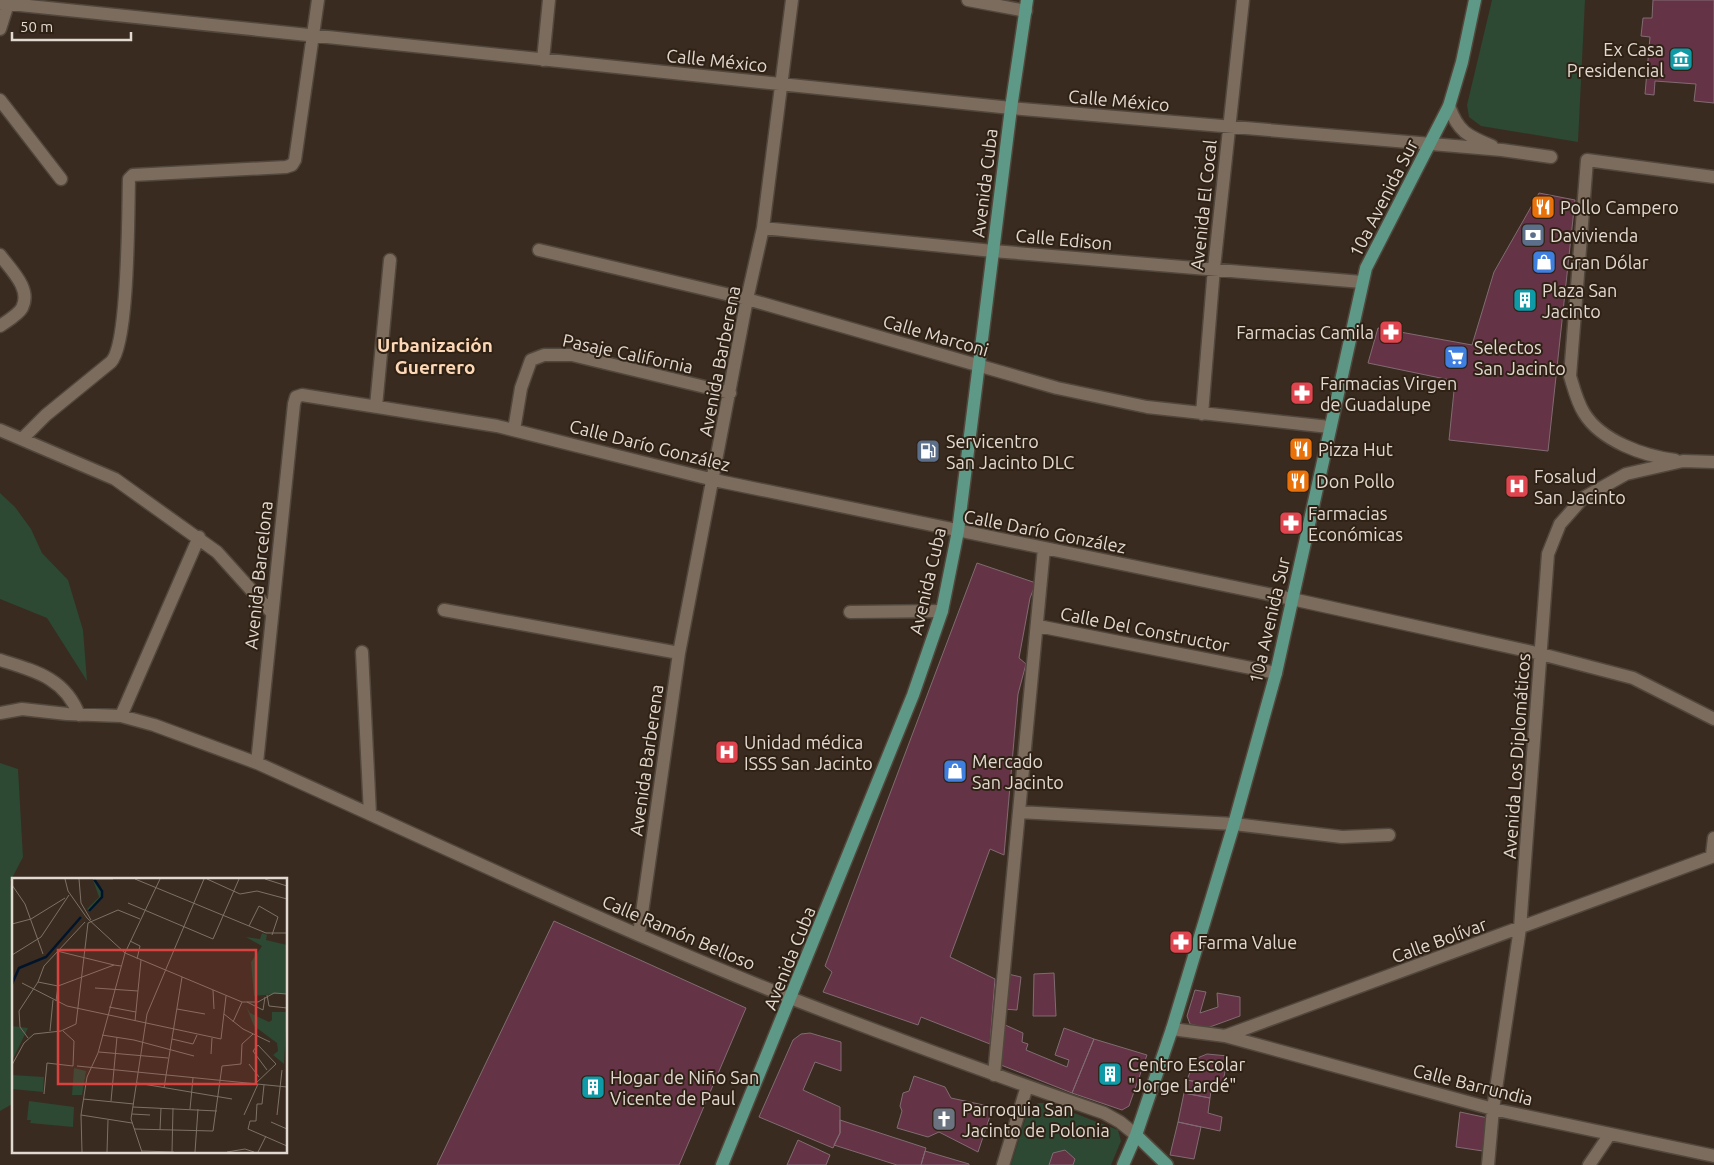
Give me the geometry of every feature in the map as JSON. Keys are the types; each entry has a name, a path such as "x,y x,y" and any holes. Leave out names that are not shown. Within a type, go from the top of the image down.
{"main road":[{"name":"10a Avenida Sur","path":"1123,1165 1136,1135 1172,1029 1234,824 1276,673 1362,282 1373,253 1449,106 1462,62 1475,0"},
{"name":"Avenida Cuba","path":"722,1165 792,998 914,695 942,610 958,531 1011,108 1026,5"},
{"name":"Calle Ramón Belloso","path":"1136,1135 1167,1165"}],"street":[{"path":"22,439 46,415 110,362 118,352 125,291 129,179 133,175 286,167 292,165 295,160 318,0"},
{"path":"543,60 549,0"},
{"name":"Avenida Barberena","path":"639,934 679,653 714,480 747,300 763,228 792,0"},
{"path":"968,0 1026,5"},
{"name":"Avenida El Cocal","path":"1202,414 1214,268 1243,0"},
{"path":"0,29 4,3"},
{"name":"Calle México","path":"4,3 1011,108 1502,150"},
{"path":"0,100 60,179"},
{"path":"1449,106 1459,128 1471,137 1502,150 1551,157"},
{"path":"1683,461 1642,454 1627,447 1594,424 1585,415 1578,403 1570,376 1587,160 1714,177"},
{"name":"Calle Edison","path":"763,228 993,251 1214,268 1362,282"},
{"name":"Calle Marconi","path":"538,250 747,300 978,364 1057,388 1147,408 1329,427"},
{"path":"0,255 24,289 24,302 21,310 0,326"},
{"path":"376,406 390,260"},
{"name":"Pasaje California","path":"514,430 521,388 531,360 544,354 572,355 730,393"},
{"name":"Calle Darío González","path":"302,394 514,430 714,480 1292,599 1541,654 1633,678 1714,718"},
{"name":"Avenida Barcelona","path":"257,763 294,404 296,398 302,394"},
{"path":"0,430 115,479 199,537 217,552 272,613"},
{"name":"Avenida Los Diplomáticos","path":"1488,1165 1493,1109 1520,928 1548,554 1560,524 1583,498 1626,474 1683,461 1714,462"},
{"path":"121,716 199,537"},
{"path":"994,1075 1044,548"},
{"path":"444,610 679,653"},
{"path":"850,612 942,610"},
{"name":"Calle Del Constructor","path":"1038,626 1276,673"},
{"path":"362,652 370,814"},
{"path":"0,660 50,678 73,700 79,714"},
{"name":"Calle Ramón Belloso","path":"0,713 22,709 121,716 162,728 257,763 639,934 792,998 994,1075 1104,1113 1120,1122 1136,1135"},
{"path":"1019,812 1234,824 1342,837 1389,835"},
{"path":"1713,856 1714,838"},
{"name":"Calle Bolívar","path":"1172,1029 1225,1036 1713,856"},
{"name":"Calle Barrundia","path":"1225,1036 1493,1109 1714,1156"},
{"path":"1002,1165 1026,1086"},
{"path":"1589,1165 1610,1134"},
{"path":"1710,1165 1714,1160"}],"green space":[{"path":"1492,0 1585,0 1578,142 1481,126 1469,117 1467,105"},
{"path":"0,493 15,507 31,529 42,553 68,580 83,630 87,681 47,618 0,599"},
{"path":"0,763 18,769 23,857 10,882 12,894 12,1104 0,1111"},
{"path":"1038,1103 1048,1103 1118,1130 1121,1141 1111,1165 1011,1165 1028,1110"}],"building":[{"name":"Ex Casa Presidencial","path":"1653,0 1714,0 1714,103 1694,101 1696,84 1655,81 1654,95 1645,94 1650,37 1641,36 1643,18 1652,18"},
{"name":"Plaza San Jacinto","path":"1539,193 1575,200 1548,451 1449,440 1455,381 1368,363 1378,328 1472,345 1494,272"},
{"name":"Mercado San Jacinto","path":"977,563 1036,583 1030,598 1019,658 1026,664 1018,694 1004,855 990,849 950,957 995,979 990,1044 921,1017 918,1025 823,992 832,972 825,966"},
{"name":"Hogar de Niño San Vicente de Paul","path":"554,921 746,1008 679,1165 437,1165"},
{"path":"1054,973 1056,1016 1033,1016 1034,974"},
{"path":"1008,974 1021,977 1017,1010 1003,1009"},
{"path":"1195,990 1206,992 1200,1013 1218,1007 1217,993 1240,997 1240,1016 1207,1028 1190,1024 1187,1016"},
{"path":"1003,1024 1023,1033 1022,1042 1028,1044 1026,1050 1067,1067 1069,1060 1055,1055 1064,1028 1094,1039 1072,1093 1001,1065"},
{"path":"810,1033 841,1042 841,1071 815,1062 803,1090 840,1107 840,1133 833,1148 759,1117 793,1040 801,1034"},
{"name":"Centro Escolar \"Jorge Lardé\"","path":"1094,1039 1147,1055 1129,1106 1122,1110 1072,1093"},
{"path":"1207,1054 1228,1056 1222,1087 1187,1080 1195,1059"},
{"name":"Parroquia San Jacinto de Polonia","path":"914,1076 945,1087 951,1098 993,1107 978,1152 939,1132 928,1137 897,1128 902,1111 900,1106 903,1093 909,1091"},
{"path":"1187,1080 1212,1085 1210,1098 1184,1093"},
{"path":"1184,1093 1210,1098 1208,1113 1222,1117 1220,1131 1178,1122"},
{"path":"1460,1112 1488,1118 1483,1151 1456,1147"},
{"path":"840,1120 926,1148 921,1165 897,1165 834,1145 840,1133"},
{"path":"1178,1122 1201,1127 1194,1159 1170,1155"},
{"path":"798,1140 830,1155 826,1165 787,1165"},
{"path":"1065,1150 1075,1159 1073,1165 1049,1165 1053,1153"},
{"path":"925,1151 969,1164 969,1165 921,1165"}],"place":[{"name":"Ex Casa Presidencial","path":"1681,59"},
{"name":"Pollo Campero","path":"1543,207"},
{"name":"Davivienda","path":"1533,235"},
{"name":"Gran Dólar","path":"1544,262"},
{"name":"Plaza San Jacinto","path":"1525,300"},
{"name":"Farmacias Camila","path":"1391,332"},
{"name":"Selectos San Jacinto","path":"1456,357"},
{"name":"Farmacias Virgen de Guadalupe","path":"1302,393"},
{"name":"Pizza Hut","path":"1301,449"},
{"name":"Servicentro San Jacinto DLC","path":"928,451"},
{"name":"Don Pollo","path":"1298,481"},
{"name":"Fosalud San Jacinto","path":"1517,486"},
{"name":"Farmacias Económicas","path":"1291,523"},
{"name":"Unidad médica ISSS San Jacinto","path":"727,752"},
{"name":"Mercado San Jacinto","path":"955,771"},
{"name":"Farma Value","path":"1181,942"},
{"name":"Centro Escolar \"Jorge Lardé\"","path":"1110,1074"},
{"name":"Hogar de Niño San Vicente de Paul","path":"593,1087"},
{"name":"Parroquia San Jacinto de Polonia","path":"944,1119"}],"district":[{"name":"Urbanización Guerrero","path":"435,356"}]}
